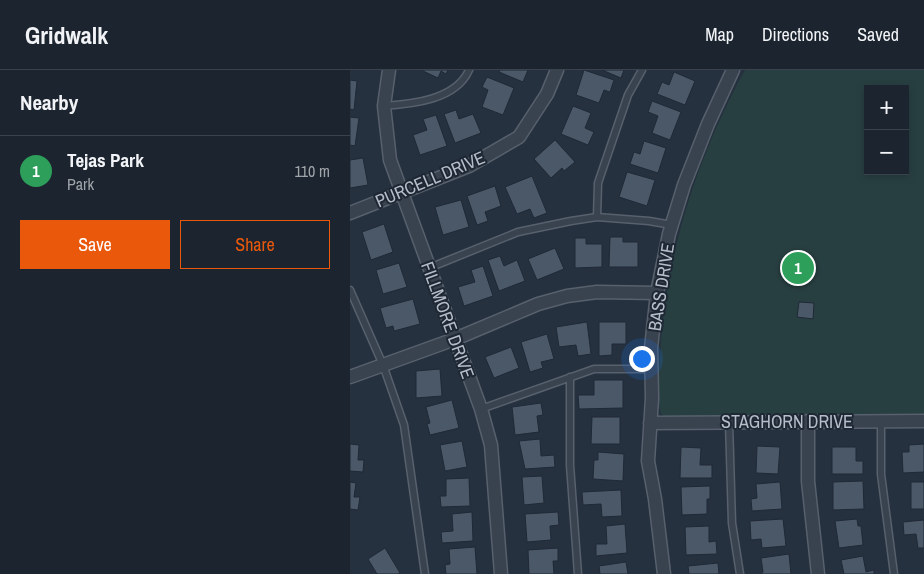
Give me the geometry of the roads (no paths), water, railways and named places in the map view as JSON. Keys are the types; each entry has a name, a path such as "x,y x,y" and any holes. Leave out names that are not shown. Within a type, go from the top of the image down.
{"street":[{"name":"FILLMORE DRIVE","path":"389,70 384,106 390,160 481,409 491,445 501,574"},
{"name":"PURCELL DRIVE","path":"350,213 469,166 519,137 547,94 557,70"},
{"name":"BASS DRIVE","path":"664,574 655,499 648,461 657,293 672,225 708,124 733,70"},
{"path":"350,377 455,339 538,304 567,296 597,292 657,293"},
{"path":"808,421 808,481 818,574"},
{"name":"STAGHORN DRIVE","path":"650,423 924,421"}],"lane":[{"path":"384,106 424,102 450,90 467,75 469,70"},
{"path":"597,217 598,183 628,95 642,70"},
{"path":"429,268 518,232 597,217 672,225"},
{"path":"350,290 383,365 404,425 425,574"},
{"path":"481,409 594,369 652,368"},
{"path":"570,377 570,465 578,574"},
{"path":"881,421 881,474 894,574"},
{"path":"729,422 732,523 740,574"}],"place":[{"name":"Tejas Park","path":"798,268"}]}
